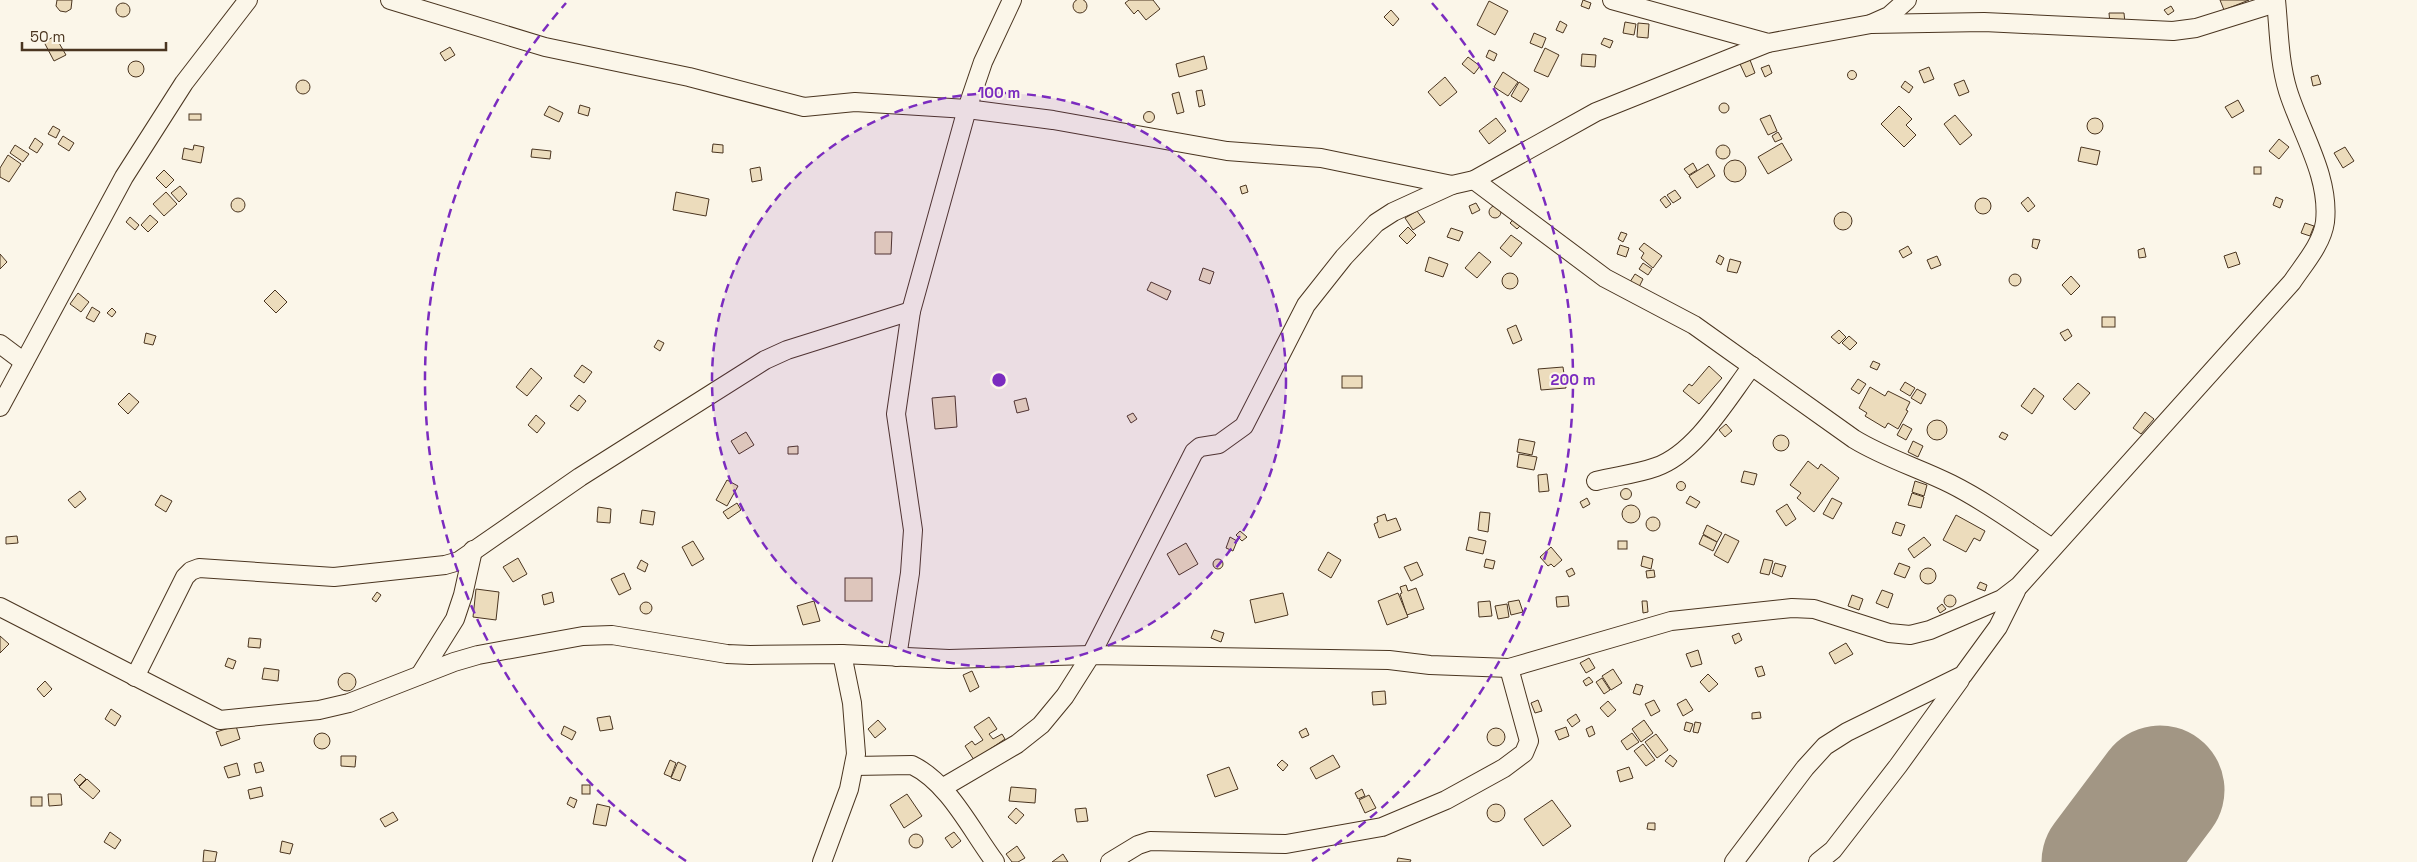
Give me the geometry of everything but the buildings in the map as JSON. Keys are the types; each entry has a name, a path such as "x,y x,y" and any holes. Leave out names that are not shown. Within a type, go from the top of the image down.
{"street":[{"path":"0,407 129,170 192,70 248,0"},
{"path":"390,0 545,47 689,77 804,107 855,102 967,109 1053,120 1227,151 1321,158 1452,185"},
{"path":"897,657 910,573 913,530 896,414 911,311 967,109 984,62 1012,0"},
{"path":"1612,0 1768,44"},
{"path":"1871,24 1889,16 1907,0"},
{"path":"0,606 220,720 319,710 349,704 420,675 478,655 583,636 612,635 727,654 842,654 949,659 1091,655 1390,660 1430,665 1509,668 1671,621 1792,608 1814,609 1889,633 1910,635 1930,630 2002,599 2019,586 2292,282 2313,250 2325,223 2324,196 2320,174 2288,89 2276,2 2196,28 2173,32 1984,22 1871,24 1768,44 1596,112 1474,180 1452,185 1393,212 1376,224 1344,257 1306,305 1244,426 1220,444 1200,447 1194,452 1091,655 1065,696 1041,725 1017,744 942,788"},
{"path":"1474,180 1605,278 1694,325 1854,439 1876,452 1949,483 1977,498 2052,548"},
{"path":"134,677 185,577 191,571 199,568 334,577 362,576 445,565 459,561 580,477 765,360 787,350 911,311"},
{"path":"0,344 24,362"},
{"path":"1596,480 1656,468 1676,457 1690,445 1752,366"},
{"path":"420,675 455,619 464,595 473,550"},
{"path":"1818,862 1833,850 1898,766 1998,627 2019,586"},
{"path":"822,862 850,789 856,754 852,703 842,654"},
{"path":"1110,862 1138,845 1150,841 1286,844 1382,827 1446,800 1504,768 1524,753 1528,746 1529,741 1509,668"},
{"path":"1734,862 1805,768 1825,746 1847,732 1963,675"},
{"path":"854,766 912,765 920,769 942,788 994,862"}],"runway":[{"path":"2106,862 2160,790"}]}
